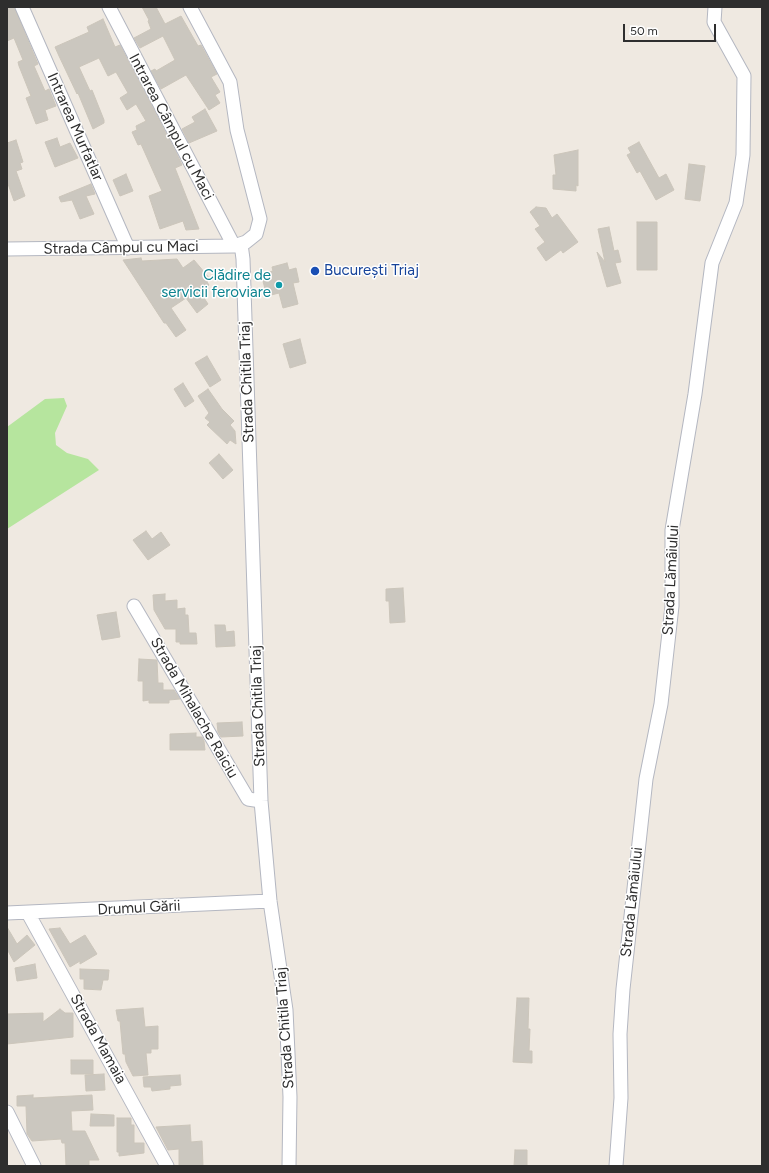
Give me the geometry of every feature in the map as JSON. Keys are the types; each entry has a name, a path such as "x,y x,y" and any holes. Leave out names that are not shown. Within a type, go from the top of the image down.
{"street":[{"name":"Intrarea Murfatlar","path":"22,7 128,248"},
{"name":"Intrarea Câmpul cu Maci","path":"109,7 237,245"},
{"path":"190,7 230,82 237,130 260,219 259,228 252,239 237,245"},
{"name":"Strada Lămâiului","path":"616,1166 621,1098 620,1034 623,988 646,779 660,704 672,606 672,530 696,394 712,263 736,203 742,155 744,76 714,22 715,7"},
{"name":"Strada Câmpul cu Maci","path":"7,249 237,245"},
{"name":"Strada Chitila Triaj","path":"237,245 243,259 261,801 270,901 286,1010 290,1097 289,1166"},
{"name":"Strada Mihalache Raiciu","path":"134,606 248,799 261,801"},
{"name":"Drumul Gării","path":"7,913 270,901"},
{"name":"Strada Mamaia","path":"28,913 167,1166"},
{"path":"7,1112 34,1166"}],"green space":[{"path":"64,398 67,406 55,433 56,445 67,453 88,459 99,470 7,529 7,427 45,399"}],"building":[{"path":"7,7 14,7 38,64 34,66 45,91 49,89 56,106 45,110 48,120 36,124 26,98 31,96 18,62 23,60 14,38 7,41"},
{"path":"142,7 156,7 165,24 181,16 198,46 201,45 217,74 211,77 220,92 215,95 220,103 209,110 186,75 161,89 151,71 155,69 156,71 175,60 163,36 140,48 134,38 151,29 149,20"},
{"path":"103,19 115,47 120,45 182,165 175,168 199,229 186,230 183,221 160,229 149,196 162,191 141,144 138,145 132,132 137,130 136,126 146,121 136,104 127,110 120,98 128,93 116,72 108,76 99,58 79,67 90,91 92,90 104,120 104,123 93,129 78,93 77,94 59,56 55,47 89,32 87,27"},
{"path":"205,109 217,131 189,143 182,129 195,122 192,117"},
{"path":"57,138 60,147 70,143 78,158 55,167 45,142"},
{"path":"16,140 23,162 20,163 22,169 16,171 25,196 14,201 7,181 7,143"},
{"path":"639,142 659,178 666,174 674,190 656,200 640,171 637,173 627,155 631,153 628,148"},
{"path":"578,150 578,186 576,185 576,191 553,189 553,175 556,175 554,155"},
{"path":"689,164 705,166 700,201 685,199"},
{"path":"126,174 133,191 120,196 113,180"},
{"path":"91,184 95,194 86,196 94,214 80,219 72,200 61,202 59,197"},
{"path":"536,207 546,208 552,218 557,214 578,242 563,253 561,250 546,261 537,248 545,242 535,229 540,226 530,212"},
{"path":"637,222 657,222 657,270 637,270"},
{"path":"609,227 614,251 618,250 621,262 615,263 621,283 607,287 597,252 605,262 598,229"},
{"path":"141,258 142,261 177,259 183,268 194,260 210,279 207,282 209,285 200,292 208,304 197,313 186,298 171,308 186,330 176,337 166,323 164,323 123,260"},
{"name":"Clădire de servicii feroviare","path":"287,263 289,270 296,268 299,282 293,283 298,304 283,308 279,293 267,296 261,274 273,271 272,267"},
{"path":"300,339 306,363 290,368 283,344"},
{"path":"207,356 221,380 210,387 195,363"},
{"path":"183,383 194,401 185,407 174,389"},
{"path":"208,389 222,409 234,421 230,425 235,431 236,444 230,440 227,444 207,425 210,422 205,418 209,413 198,396"},
{"path":"219,454 233,470 223,479 209,463"},
{"path":"146,531 152,539 161,532 170,545 148,560 133,540"},
{"path":"403,588 405,622 390,623 389,601 386,601 386,589"},
{"path":"165,594 165,601 177,600 177,609 185,608 185,615 188,615 189,633 196,633 197,644 180,644 180,642 176,642 176,629 165,629 154,610 153,595"},
{"path":"116,612 120,637 102,640 97,615"},
{"path":"215,625 225,625 226,632 234,631 235,646 216,647"},
{"path":"139,659 157,660 158,683 163,683 163,690 174,690 180,699 169,700 169,703 149,703 149,700 143,701 143,681 138,681"},
{"path":"242,722 243,736 221,737 218,732 217,723"},
{"path":"196,733 196,737 202,737 205,750 170,750 170,734"},
{"path":"7,927 17,944 27,935 35,945 14,962 7,949"},
{"path":"60,928 70,944 85,935 97,954 80,964 80,961 70,967 49,929"},
{"path":"35,964 37,978 17,981 15,968"},
{"path":"80,969 109,970 108,980 103,980 101,990 84,989 84,979 80,979"},
{"path":"517,998 529,998 529,1051 532,1051 532,1063 513,1062"},
{"path":"143,1008 145,1027 158,1026 158,1049 151,1049 151,1053 146,1053 148,1075 133,1076 126,1062 125,1054 123,1054 120,1021 118,1021 116,1010"},
{"path":"60,1009 65,1013 73,1013 73,1037 7,1044 7,1014 43,1013 43,1022"},
{"path":"71,1060 93,1060 93,1074 71,1074"},
{"path":"104,1074 105,1090 86,1091 85,1075"},
{"path":"180,1075 181,1085 170,1086 170,1089 152,1091 151,1087 144,1087 143,1077"},
{"path":"33,1095 33,1098 92,1095 93,1110 71,1111 72,1131 85,1131 99,1160 89,1160 89,1166 66,1166 65,1143 62,1143 61,1139 32,1141 27,1134 26,1106 17,1106 17,1096"},
{"path":"91,1114 114,1115 114,1126 90,1126"},
{"path":"117,1118 131,1118 131,1125 134,1125 134,1143 144,1143 144,1153 119,1156 119,1152 117,1152"},
{"path":"190,1125 191,1142 202,1141 203,1166 179,1166 179,1149 168,1150 156,1127"},
{"path":"515,1150 527,1150 527,1166 514,1166"}],"place":[{"name":"București Triaj","path":"315,271"},
{"name":"Clădire de servicii feroviare","path":"279,285"}]}
